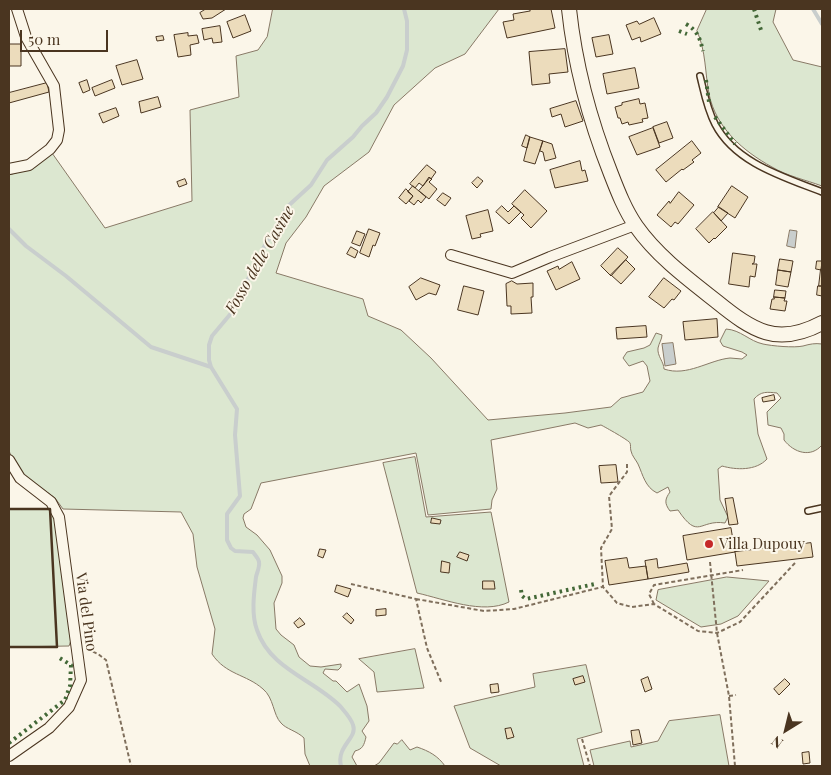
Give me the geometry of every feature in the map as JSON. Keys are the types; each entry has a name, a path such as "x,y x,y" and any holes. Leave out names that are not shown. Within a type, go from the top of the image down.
{"street":[{"path":"9,169 29,165 50,150 58,140 59,130 54,86 26,38 17,9"},
{"path":"569,9 572,37 582,86 593,123 622,201 635,225 652,246 681,273 720,304 759,331 775,335 794,334 822,323"},
{"path":"451,255 512,273 635,225"},
{"name":"Via del Pino","path":"9,460 20,478 51,502 58,517 81,680 70,707 49,728 9,756"}],"lane":[{"path":"700,76 715,125 733,148 767,170 822,192"},
{"path":"808,511 822,508"}],"path":[{"path":"627,464 627,472 609,496 612,528 601,548 603,587 617,603 632,607 654,604"},
{"path":"710,562 717,633 729,696 735,766"},
{"path":"743,570 654,585 649,594 654,604 698,631 717,633 740,622 795,563"},
{"path":"352,584 484,611 514,609 603,587"},
{"path":"416,598 427,648 442,684"},
{"path":"77,649 90,649 106,660 131,766"},
{"path":"729,696 736,695"},
{"path":"582,739 590,766"}],"green space":[{"path":"273,9 499,9 465,54 435,68 394,105 369,152 324,186 306,217 286,243 276,273 363,299 368,316 401,330 431,358 488,420 611,407 621,398 643,392 650,381 647,366 643,361 629,366 623,358 627,352 650,345 656,333 662,335 658,351 664,369 673,371 689,370 722,359 742,359 747,355 723,346 720,341 726,329 736,331 758,343 767,345 794,347 822,344 822,445 813,452 808,453 793,448 784,440 781,428 768,425 767,412 781,398 777,393 770,392 757,396 754,399 758,434 767,459 752,468 739,469 722,466 718,469 720,500 728,517 725,523 695,527 678,510 670,511 666,503 670,492 668,487 657,493 653,490 645,480 632,455 630,443 601,425 588,428 575,423 491,440 497,489 492,500 491,509 428,515 416,453 261,483 251,509 244,514 243,518 246,527 257,535 270,550 282,576 282,583 274,603 276,629 294,645 299,657 310,666 321,667 341,664 338,670 325,669 323,673 333,681 336,681 347,692 359,684 367,706 369,721 362,731 366,737 364,744 355,751 352,757 357,766 310,766 305,754 304,738 278,720 267,693 257,684 223,666 212,654 215,629 197,567 193,534 181,512 63,509 55,498 19,472 9,451 9,175 35,167 52,153 105,228 192,201 190,110 239,97 236,56 258,50 267,37"},
{"path":"707,9 776,9 773,22 793,60 822,67 822,186 784,173 761,161 741,146 724,128 709,94 704,54 697,31"},
{"path":"415,457 426,517 491,512 509,602 499,606 487,607 463,605 417,593 383,463"},
{"path":"9,509 50,509 54,515 71,640 69,646 9,647"},
{"path":"727,577 769,581 738,616 721,624 701,627 656,600 658,590"},
{"path":"415,649 424,688 377,692 374,672 359,659"},
{"path":"586,665 602,732 577,739 584,766 501,766 470,748 454,706 535,687 533,674"},
{"path":"720,715 729,766 594,766 590,750 630,741 631,747 658,741 669,721"},
{"path":"402,740 410,750 417,747 425,750 445,766 374,766 379,763 394,743 397,744"}],"shaded area":[{"path":"790,230 797,231 795,248 787,246"},
{"path":"673,343 676,364 665,366 662,344"}],"building":[{"path":"206,9 226,9 212,18 203,19 200,13"},
{"path":"529,9 551,9 555,28 507,38 503,22 514,20 513,14 530,11"},
{"path":"245,15 251,31 233,38 227,22"},
{"path":"654,18 661,34 641,42 640,37 632,40 626,25 637,21 639,24"},
{"path":"220,26 222,42 213,43 212,38 204,40 202,29"},
{"path":"188,33 188,36 197,35 199,43 190,45 191,55 178,57 174,35"},
{"path":"609,35 613,54 596,57 592,38"},
{"path":"163,36 164,40 157,41 156,37"},
{"path":"9,44 21,44 21,66 9,66"},
{"path":"565,49 568,72 549,74 550,83 532,85 529,52"},
{"path":"137,60 143,79 122,85 116,66"},
{"path":"635,68 639,88 607,94 603,74"},
{"path":"87,80 90,90 83,93 79,83"},
{"path":"112,80 115,88 95,96 92,88"},
{"path":"47,83 49,92 9,103 9,93"},
{"path":"158,97 161,107 141,113 139,102"},
{"path":"639,99 640,104 645,103 648,118 642,119 643,122 629,125 628,122 622,124 615,107 622,105 622,103"},
{"path":"576,101 583,121 565,127 561,114 552,117 550,109"},
{"path":"116,108 119,116 103,123 99,114"},
{"path":"667,122 673,138 659,143 653,127"},
{"path":"653,128 660,147 637,155 629,137"},
{"path":"526,135 530,137 527,148 522,146"},
{"path":"530,137 543,141 535,164 524,161"},
{"path":"543,141 552,144 556,158 545,161 543,152 540,151"},
{"path":"692,141 701,153 692,160 694,162 666,182 656,170"},
{"path":"580,161 582,171 585,170 588,181 555,188 550,170"},
{"path":"427,165 436,172 431,179 429,177 423,186 419,183 415,188 410,184"},
{"path":"478,177 483,181 477,188 472,183"},
{"path":"430,178 432,179 429,182 437,189 429,199 419,191"},
{"path":"185,179 187,184 179,187 177,182"},
{"path":"413,186 426,197 421,203 418,200 414,205 409,201 413,196 408,192"},
{"path":"732,186 748,197 735,218 718,207"},
{"path":"406,189 413,196 406,204 399,198"},
{"path":"525,190 547,211 531,228 521,218 524,215 512,204"},
{"path":"679,192 694,205 678,224 675,222 671,227 657,215"},
{"path":"443,193 451,198 445,206 437,200"},
{"path":"502,206 508,212 514,206 521,212 509,224 496,212"},
{"path":"719,207 728,213 721,221 714,213"},
{"path":"488,210 493,231 480,234 481,237 472,239 466,216"},
{"path":"713,212 727,227 709,243 696,229"},
{"path":"369,229 380,233 369,257 360,253"},
{"path":"357,231 365,234 360,246 352,243"},
{"path":"351,247 358,251 355,258 347,254"},
{"path":"618,248 628,257 611,276 601,266"},
{"path":"733,253 755,256 754,263 752,264 757,264 755,277 750,276 749,287 729,284"},
{"path":"780,259 793,261 791,272 778,270"},
{"path":"626,260 635,269 621,284 611,275"},
{"path":"817,261 822,261 821,270 816,269"},
{"path":"572,262 580,279 556,290 547,271 558,266 559,269"},
{"path":"821,269 822,286 819,286"},
{"path":"778,270 791,272 788,287 776,285"},
{"path":"421,278 440,285 436,295 429,293 416,300 409,287"},
{"path":"664,278 681,291 664,308 649,297"},
{"path":"512,281 517,284 533,283 533,297 531,297 532,313 511,314 511,306 507,306 506,284"},
{"path":"464,286 484,291 478,315 458,310"},
{"path":"818,286 822,286 822,296 817,295"},
{"path":"775,290 786,291 785,298 774,297"},
{"path":"774,297 785,298 784,301 787,301 785,311 770,309"},
{"path":"717,319 718,337 685,340 683,322"},
{"path":"646,326 647,337 617,339 616,328"},
{"path":"774,395 775,400 763,402 762,398"},
{"path":"616,465 618,482 601,483 599,466"},
{"path":"733,498 738,524 729,525 725,499"},
{"path":"432,518 441,520 440,524 431,523"},
{"name":"Villa Dupouy","path":"731,528 735,552 687,560 683,536"},
{"path":"811,543 813,557 737,566 735,552"},
{"path":"320,549 326,550 323,558 318,556"},
{"path":"460,552 469,555 467,561 457,557"},
{"path":"627,558 629,568 646,566 648,579 609,585 605,561"},
{"path":"657,559 658,568 687,563 689,572 648,579 645,561"},
{"path":"442,561 450,563 449,573 441,572"},
{"path":"483,581 494,581 495,589 483,589"},
{"path":"337,585 351,589 348,597 335,592"},
{"path":"386,609 386,615 376,616 376,610"},
{"path":"347,613 354,620 351,624 343,617"},
{"path":"300,618 305,624 298,628 294,623"},
{"path":"583,676 585,682 575,685 573,679"},
{"path":"648,677 652,689 645,692 641,680"},
{"path":"785,679 790,684 779,695 774,689"},
{"path":"498,684 499,692 491,693 490,685"},
{"path":"511,728 514,737 507,739 505,729"},
{"path":"639,730 642,743 633,745 631,731"},
{"path":"809,752 810,763 803,764 802,753"}],"waterway":[{"name":"Fosso delle Casine","path":"341,766 341,753 353,734 352,722 340,706 282,664 263,643 255,624 254,610 254,590 259,566 258,558 253,552 235,551 227,540 227,514 240,496 235,435 237,409 211,367 209,345 212,336 238,305 243,295 244,287 287,207 311,185 327,160 376,113 387,97 403,66 407,50 407,21 404,9"},
{"path":"813,9 822,24"},
{"path":"9,229 26,246 66,276 151,347 211,367"}],"hedge":[{"path":"754,9 761,30"},
{"path":"686,24 698,35 703,51"},
{"path":"679,31 687,34"},
{"path":"706,80 709,102"},
{"path":"715,117 735,144"},
{"path":"521,590 522,596 526,599 595,584"},
{"path":"9,743 65,700 70,686 71,665 58,657"}],"wall":[{"path":"9,509 50,509 57,647 9,647"}],"place":[{"name":"Villa Dupouy","path":"709,544"}]}
